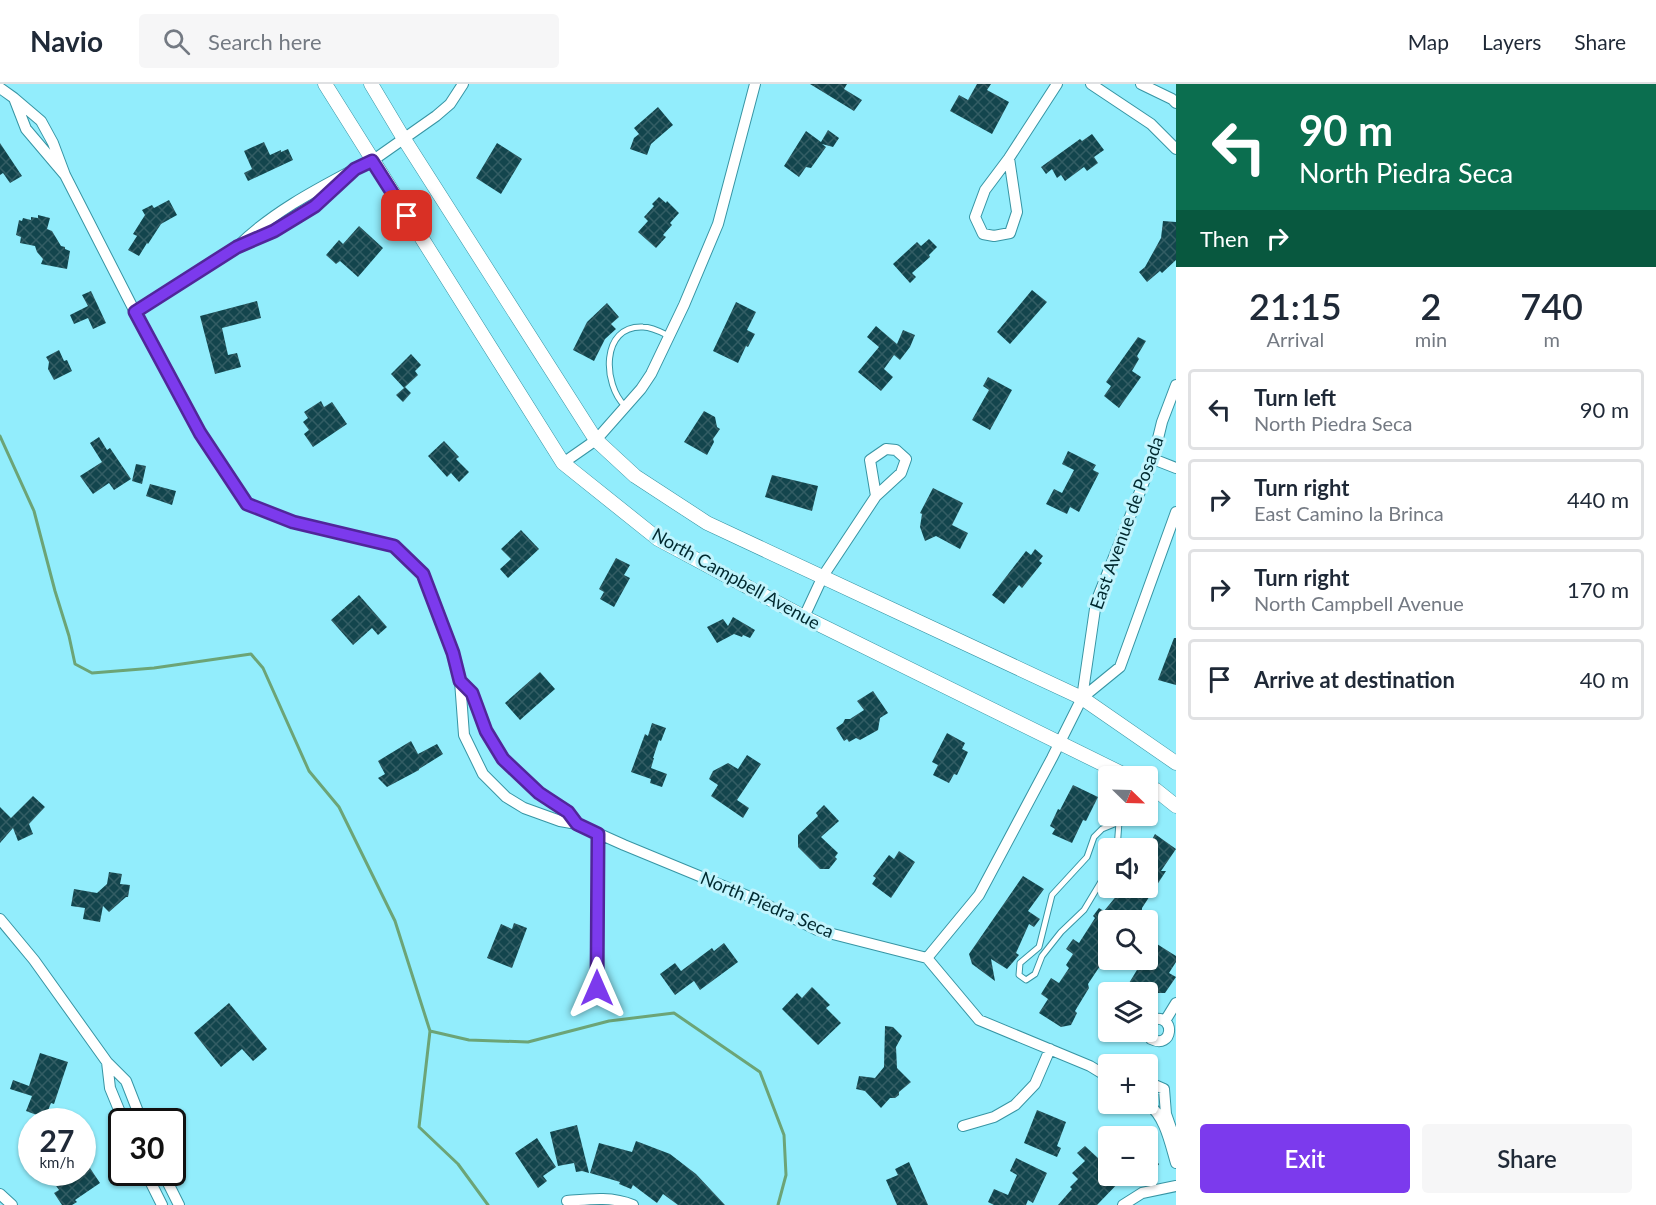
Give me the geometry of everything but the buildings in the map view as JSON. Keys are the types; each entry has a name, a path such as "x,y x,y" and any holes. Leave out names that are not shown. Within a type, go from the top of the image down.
{"main road":[{"name":"North Campbell Avenue","path":"325,84 563,463 658,539 804,617 1107,766"},
{"name":"North Campbell Avenue","path":"371,84 596,440 635,476 707,523 1082,698 1174,757"},
{"path":"1158,792 1176,806"}],"street":[{"path":"135,312 237,247 274,231 315,206 355,169 372,161 444,110 463,84"},
{"path":"563,463 596,440 641,389 651,374 684,305 718,224 755,84"},
{"path":"1009,158 1017,212 1010,233 994,236 983,234 975,217 985,190 1058,84"},
{"path":"1091,84 1151,124 1176,149"},
{"path":"1141,84 1176,103"},
{"name":"North Piedra Seca","path":"0,88 40,121 53,143 65,175 135,312 200,433 247,504 293,522 394,546 423,574 453,653 460,681 464,735 483,774 506,797 525,808 560,821 577,824 755,899 817,930 927,958"},
{"name":"North Piedra Seca","path":"14,98 26,129 65,175"},
{"name":"East Avenue de Posada","path":"1060,743 1082,698 1096,602 1153,459 1162,422 1176,385"},
{"path":"1153,459 1176,468"},
{"path":"804,617 822,576 876,496"},
{"name":"East Avenue de Posada","path":"1082,698 1120,667 1176,512"},
{"name":"North Piedra Seca","path":"460,681 472,693 486,731 503,759 539,793 568,812 577,824"},
{"path":"1060,743 979,895 927,958 979,1020 1098,1070"},
{"path":"597,988 598,834"},
{"path":"0,919 34,960 107,1062 126,1081 137,1108"},
{"path":"1165,1021 1176,1003"},
{"path":"1158,1019 1168,1023 1170,1030 1165,1040 1158,1041"},
{"path":"963,1126 994,1117 1015,1106 1035,1084 1050,1049"},
{"path":"107,1062 110,1089 118,1108"},
{"path":"1158,1086 1164,1089 1162,1113 1176,1163"},
{"path":"1158,1111 1162,1113 1176,1142"},
{"path":"152,1186 162,1205"},
{"path":"170,1186 179,1205"},
{"path":"1123,1205 1142,1193 1176,1186"},
{"path":"0,1194 12,1205"},
{"path":"567,1201 609,1199 622,1200 633,1205"}],"lane":[{"path":"625,406 616,394 609,366 609,356 615,341 621,334 632,328 642,327 651,328 669,336"},
{"path":"1098,887 1084,910 1061,932 1042,956 1035,974 1026,980 1020,975 1020,963 1039,947 1052,895 1088,857 1094,837 1102,829 1109,826"}],"waterway":[{"path":"0,436 34,511 75,664 92,673 154,668 251,654 263,668 309,771 339,807 395,921 430,1031 469,1040 528,1042 609,1021 674,1013 760,1072 784,1135 786,1175 778,1205"},
{"path":"430,1031 419,1127 458,1164 488,1205"}],"route":[{"path":"407,216 372,161 355,169 315,206 274,231 237,247 135,312 200,433 247,504 293,522 394,546 423,574 453,653 460,681 472,693 486,731 503,759 539,793 568,812 577,824 598,834 597,988"}]}
